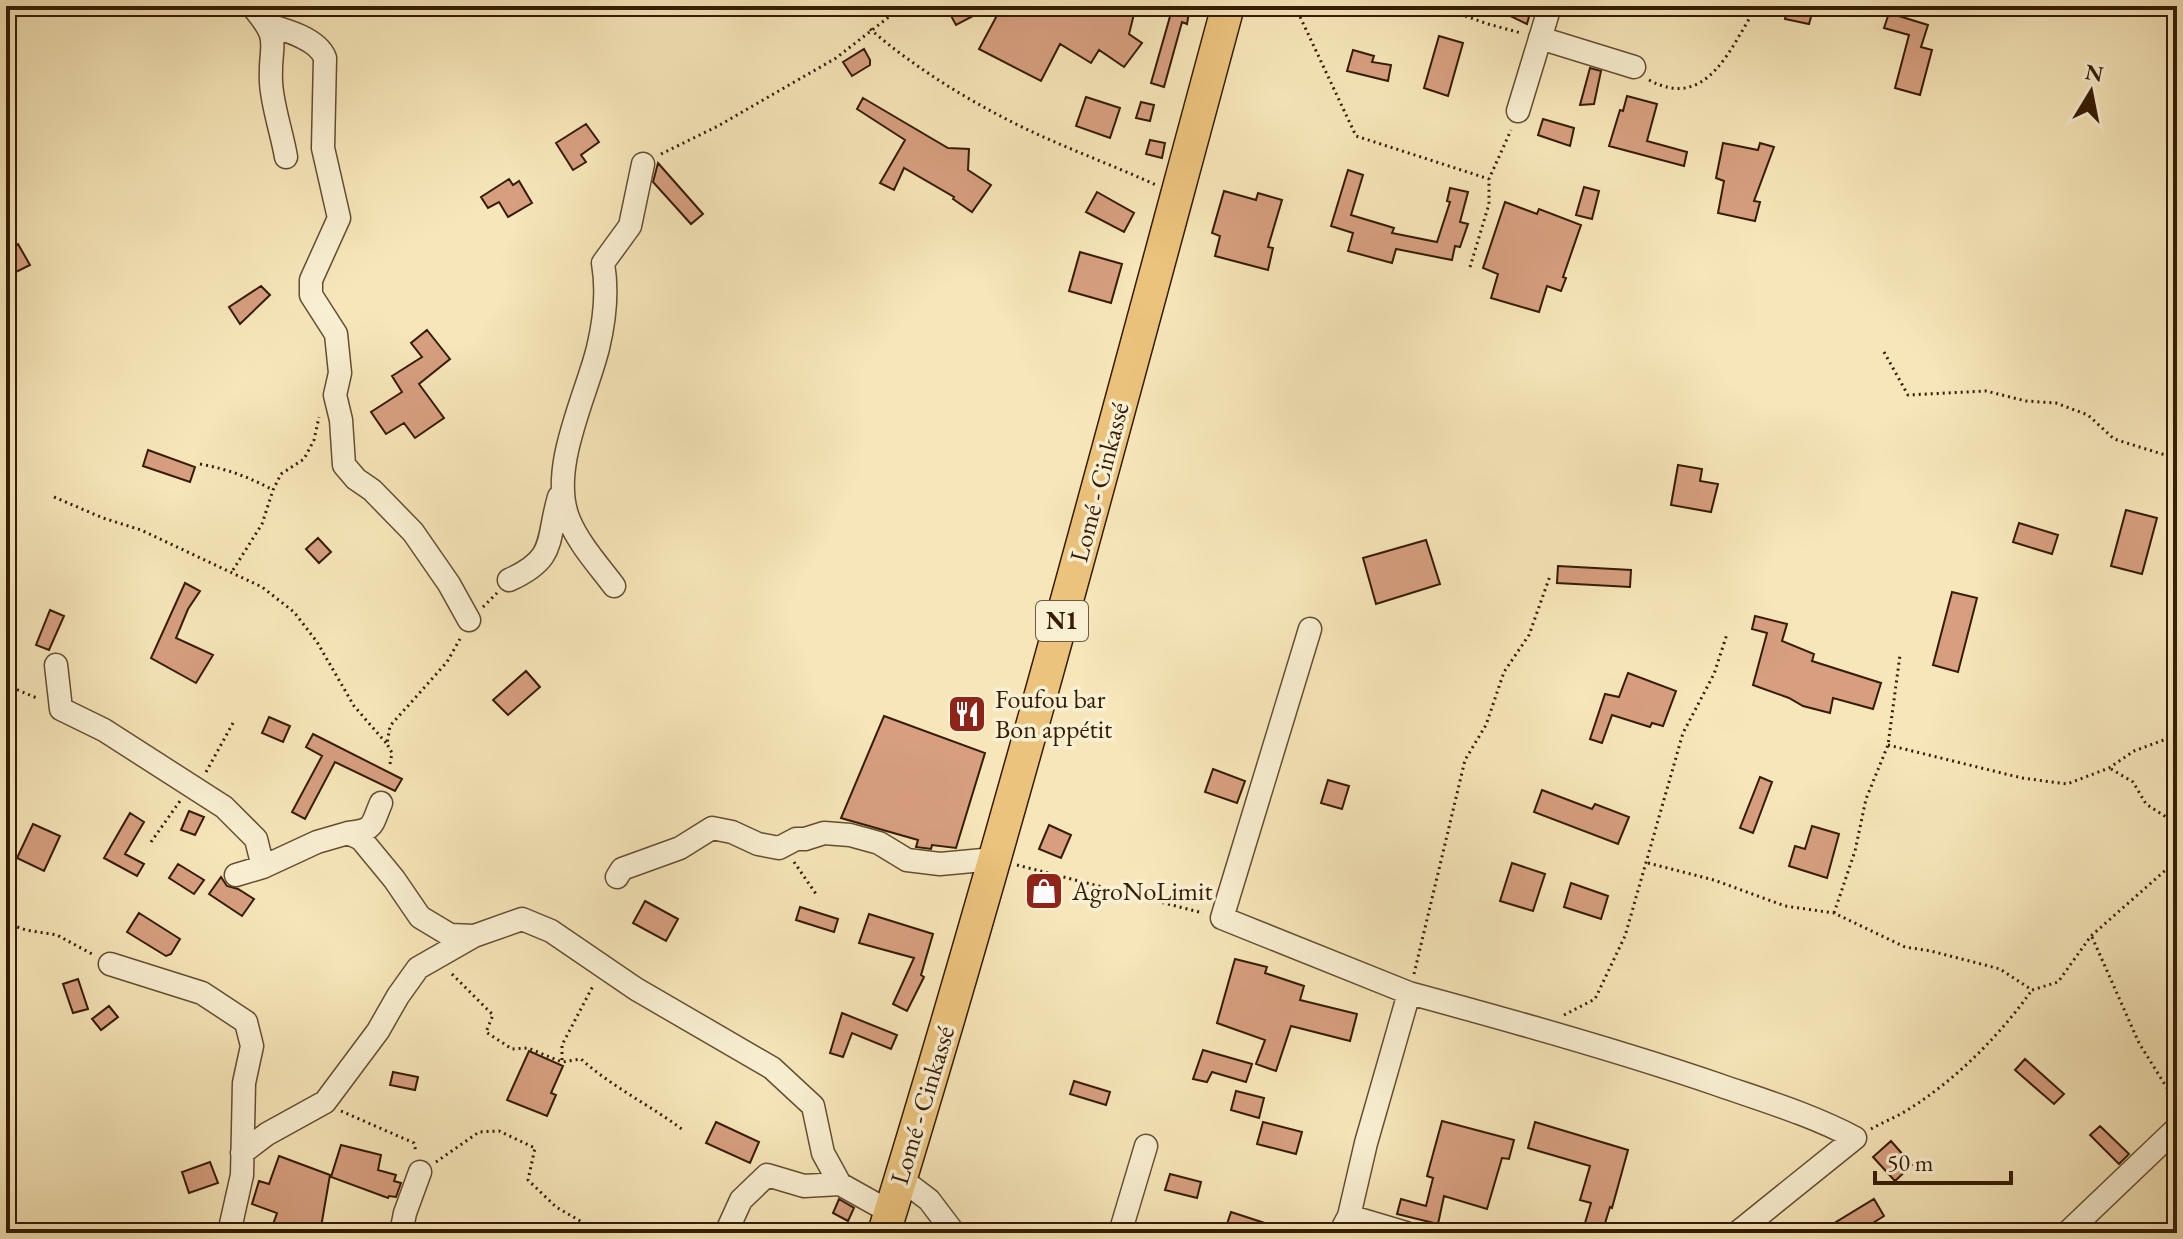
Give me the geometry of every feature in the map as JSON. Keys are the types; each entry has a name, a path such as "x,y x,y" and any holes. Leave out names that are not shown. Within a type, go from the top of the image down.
{"highway":[{"name":"Lomé - Cinkassé","path":"887,1223 1064,614 1228,6"}],"street":[{"path":"252,6 268,25 274,43 271,83 286,157"},
{"path":"1518,111 1550,6"},
{"path":"268,25 289,31 322,50 325,58 323,148 339,218 311,280 311,295 336,334 340,373 335,395 341,420 344,465 413,532 449,584 469,620"},
{"path":"1540,38 1634,67"},
{"path":"509,580 532,569 545,553 564,480 571,435 598,349 607,286 603,263 630,226 643,164"},
{"path":"564,480 564,503 569,522 614,586"},
{"path":"1310,629 1222,918 1409,993 1539,1028 1684,1073 1821,1120 1855,1138 1737,1233"},
{"path":"56,665 61,709 104,730 224,807 256,839 263,867"},
{"path":"376,858 374,825 381,803"},
{"path":"236,875 263,867 317,842 366,831 374,825"},
{"path":"617,877 622,869 680,848 712,828 779,848 824,833 850,835 879,843 907,860 951,864 994,859"},
{"path":"348,833 361,839 420,917 450,935 474,936"},
{"path":"242,1153 267,1134 325,1102 378,1031 418,968 474,936 522,919 551,931 678,1015 772,1068 813,1106 823,1153 840,1184 887,1223"},
{"path":"110,964 202,993 246,1022 252,1046 244,1083 242,1175 229,1233"},
{"path":"1406,1233 1344,1224 1409,993"},
{"path":"2067,1233 2177,1128"},
{"path":"1120,1233 1146,1146"},
{"path":"401,1233 420,1172"},
{"path":"726,1233 741,1200 767,1175 804,1186 840,1184"},
{"path":"900,1178 929,1200 954,1233"}],"path":[{"path":"643,164 718,126 836,58 903,6"},
{"path":"1295,6 1356,136 1489,179"},
{"path":"1437,6 1540,38"},
{"path":"1634,67 1652,82 1676,88 1697,86 1717,71 1757,6"},
{"path":"870,29 896,51 995,113 1177,195"},
{"path":"1470,267 1489,204 1489,179 1518,111"},
{"path":"1884,352 1908,395 1986,391 2026,401 2056,403 2088,415 2114,439 2162,454 2177,455"},
{"path":"232,571 262,524 281,474 304,459 314,440 321,410 335,395"},
{"path":"200,464 225,469 273,490"},
{"path":"54,497 141,530 232,571 262,587 294,612 317,642 354,706 387,744 392,753 390,764"},
{"path":"1409,993 1465,760 1486,725 1504,672 1529,635 1550,576"},
{"path":"387,744 390,726 447,662 469,620 502,588 509,592 515,587 509,580"},
{"path":"1539,1028 1595,999 1625,936 1683,733 1714,674 1727,634"},
{"path":"1834,913 1855,851 1866,799 1888,745 1900,655"},
{"path":"6,685 61,709"},
{"path":"1888,745 2022,778 2067,784 2109,768 2134,751 2177,735"},
{"path":"2109,768 2133,782 2146,804 2177,824"},
{"path":"784,845 816,894"},
{"path":"994,859 1222,918"},
{"path":"1855,1138 1909,1109 1944,1082 2005,1027 2032,990 2058,982 2091,936 2177,860"},
{"path":"1648,863 1714,880 1785,906 1834,913 1905,947 2000,969 2032,990"},
{"path":"6,923 57,935 110,964"},
{"path":"2091,936 2139,1043 2177,1104"},
{"path":"438,957 459,983 493,1015 486,1032 512,1049 528,1048 562,1062 581,1059 599,1075 650,1105 683,1130"},
{"path":"562,1062 562,1045 602,966"},
{"path":"325,1102 358,1120 414,1143 420,1172 479,1132 499,1131 535,1148 528,1180 556,1207 601,1233"}],"building":[{"path":"961,6 992,6 956,25 949,12"},
{"path":"1002,6 1136,6 1129,34 1142,43 1124,67 1099,50 1091,63 1060,44 1041,81 979,49"},
{"path":"1173,6 1190,6 1187,24 1182,22 1164,87 1151,83"},
{"path":"1490,6 1532,6 1527,24"},
{"path":"1788,6 1814,6 1809,24 1785,19"},
{"path":"1889,13 1928,25 1921,47 1932,50 1920,95 1895,88 1909,35 1884,28"},
{"path":"1439,36 1463,43 1448,96 1424,88"},
{"path":"864,49 870,65 852,76 843,62"},
{"path":"1353,50 1374,56 1372,62 1391,65 1388,81 1347,71"},
{"path":"1590,68 1601,71 1594,104 1580,105"},
{"path":"1627,96 1657,104 1647,141 1687,152 1684,166 1609,146"},
{"path":"1086,97 1120,108 1110,138 1076,126"},
{"path":"863,98 948,148 969,149 968,170 991,185 972,212 954,197 904,168 894,190 880,183 905,140 857,109"},
{"path":"1141,102 1154,105 1150,121 1136,118"},
{"path":"1543,119 1574,128 1570,146 1538,135"},
{"path":"586,124 599,142 581,155 586,162 573,170 556,143"},
{"path":"1150,140 1165,143 1162,158 1146,154"},
{"path":"1723,143 1758,150 1760,143 1774,147 1754,201 1760,202 1755,221 1718,213 1724,181 1716,178"},
{"path":"658,163 703,214 691,224 653,182"},
{"path":"1348,170 1363,175 1351,215 1394,228 1392,233 1437,242 1450,202 1447,201 1450,188 1468,192 1460,222 1468,224 1460,247 1455,246 1452,260 1396,249 1392,263 1348,251 1353,233 1331,226"},
{"path":"509,179 513,185 519,181 532,203 508,217 499,202 488,208 481,197"},
{"path":"1584,187 1599,191 1592,219 1576,215"},
{"path":"1224,191 1256,200 1258,193 1282,200 1268,247 1273,248 1268,270 1215,256 1220,236 1212,233"},
{"path":"1097,192 1134,213 1124,232 1086,212"},
{"path":"1505,202 1537,214 1539,209 1581,225 1561,291 1547,286 1539,312 1491,298 1498,274 1483,268"},
{"path":"18,244 30,265 6,277 6,251"},
{"path":"1080,252 1122,264 1111,303 1069,291"},
{"path":"261,286 270,295 240,324 229,307"},
{"path":"427,330 450,359 419,384 444,418 415,438 404,423 386,434 371,412 402,392 392,376 422,357 411,343"},
{"path":"148,450 195,467 190,482 143,466"},
{"path":"1678,465 1702,469 1700,481 1718,484 1711,512 1671,505"},
{"path":"2126,510 2157,518 2142,574 2111,566"},
{"path":"2019,523 2058,535 2052,554 2013,542"},
{"path":"318,538 331,552 319,563 306,549"},
{"path":"1426,540 1440,584 1376,604 1363,558"},
{"path":"1558,566 1631,570 1630,587 1557,583"},
{"path":"185,583 200,591 188,609 176,638 213,655 196,683 151,658"},
{"path":"1952,592 1977,598 1958,672 1933,665"},
{"path":"50,610 64,616 49,650 36,645"},
{"path":"1755,616 1787,624 1782,641 1814,654 1812,661 1881,683 1873,709 1833,698 1830,713 1803,706 1753,685 1767,633 1752,629"},
{"path":"526,671 540,687 508,715 493,700"},
{"path":"1628,673 1676,691 1663,726 1652,723 1650,727 1612,715 1602,743 1590,739 1605,694 1619,697"},
{"path":"884,716 985,753 956,848 916,847 918,840 841,818"},
{"path":"269,717 290,726 283,742 262,733"},
{"path":"313,734 402,779 395,791 335,762 305,819 292,812 322,756 306,747"},
{"path":"1213,769 1245,781 1237,803 1205,792"},
{"path":"1760,777 1772,782 1753,833 1740,828"},
{"path":"1328,780 1349,786 1342,809 1321,803"},
{"path":"1542,790 1592,809 1595,804 1629,817 1618,844 1534,812"},
{"path":"189,811 204,817 195,835 181,830"},
{"path":"130,813 144,822 125,854 144,864 137,876 104,858"},
{"path":"33,824 60,836 44,871 17,858"},
{"path":"1049,825 1071,835 1061,858 1039,849"},
{"path":"1812,826 1839,834 1827,878 1789,866 1795,846 1805,849"},
{"path":"1512,863 1545,874 1533,911 1500,901"},
{"path":"178,864 204,880 194,894 169,878"},
{"path":"221,877 227,886 254,899 242,916 209,894"},
{"path":"1571,883 1608,896 1601,919 1564,907"},
{"path":"645,901 678,919 666,941 633,923"},
{"path":"800,907 838,919 834,932 796,920"},
{"path":"139,913 180,939 171,954 166,956 127,932"},
{"path":"869,914 933,934 921,975 924,977 907,1011 893,1004 914,958 859,943"},
{"path":"1235,959 1267,967 1265,973 1304,986 1300,1000 1357,1014 1350,1041 1291,1026 1276,1071 1256,1064 1265,1040 1217,1023"},
{"path":"78,979 88,1009 73,1013 63,984"},
{"path":"109,1006 118,1017 101,1030 92,1019"},
{"path":"842,1013 897,1035 891,1049 852,1033 843,1057 830,1053"},
{"path":"1203,1050 1252,1064 1246,1082 1212,1072 1207,1082 1193,1079"},
{"path":"529,1051 563,1066 551,1093 556,1095 547,1116 507,1100"},
{"path":"2025,1059 2064,1094 2054,1104 2015,1070"},
{"path":"393,1072 418,1077 415,1090 390,1085"},
{"path":"1074,1081 1110,1092 1106,1105 1070,1094"},
{"path":"1236,1091 1264,1098 1259,1118 1231,1110"},
{"path":"1442,1121 1514,1140 1509,1159 1502,1158 1487,1209 1444,1196 1438,1224 1397,1214 1401,1199 1426,1206 1433,1178 1427,1176"},
{"path":"716,1122 759,1142 750,1163 706,1143"},
{"path":"1263,1122 1302,1132 1296,1154 1257,1144"},
{"path":"1535,1122 1628,1150 1602,1233 1582,1233 1591,1203 1580,1200 1590,1166 1528,1148"},
{"path":"2100,1126 2129,1154 2119,1164 2090,1135"},
{"path":"1891,1141 1912,1165 1895,1181 1873,1157"},
{"path":"341,1145 381,1155 378,1170 396,1175 394,1181 401,1183 396,1197 388,1198 331,1177"},
{"path":"279,1156 330,1175 320,1233 270,1233 277,1213 252,1204 259,1181 269,1184"},
{"path":"210,1162 218,1183 189,1193 182,1172"},
{"path":"1170,1174 1201,1182 1197,1198 1165,1190"},
{"path":"839,1199 854,1208 848,1221 833,1213"},
{"path":"1874,1199 1884,1216 1857,1233 1818,1233"},
{"path":"1231,1212 1286,1230 1285,1233 1224,1233"}],"place":[{"name":"Foufou bar Bon appétit","path":"967,714"},
{"name":"AgroNoLimit","path":"1044,891"}]}
